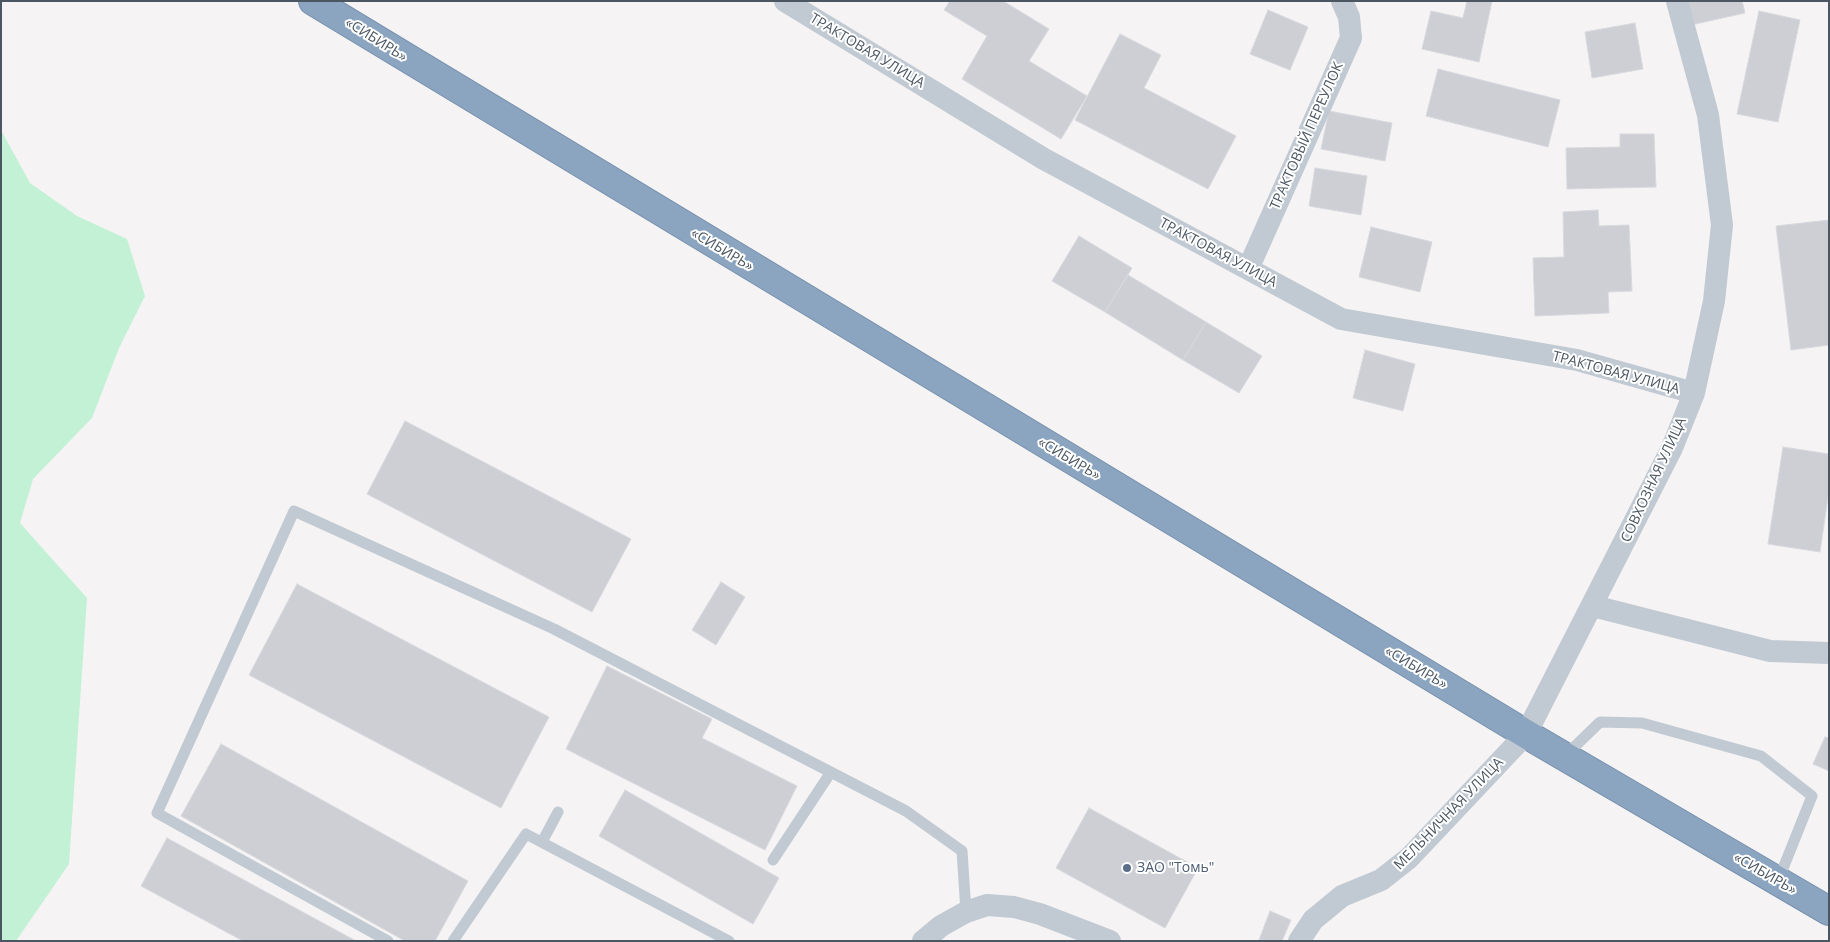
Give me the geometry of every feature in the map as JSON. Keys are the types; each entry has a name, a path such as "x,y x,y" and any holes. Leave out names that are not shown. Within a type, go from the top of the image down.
{"highway":[{"name":"«СИБИРЬ»","path":"313,1 1526,734 1829,911"}],"street":[{"name":"ТРАКТОВАЯ УЛИЦА","path":"786,1 1044,159 1341,319 1577,360 1694,393"},
{"name":"ТРАКТОВЫЙ ПЕРЕУЛОК","path":"1248,269 1351,38 1349,17 1342,1"},
{"name":"СОВХОЗНАЯ УЛИЦА","path":"1526,734 1672,448 1694,393 1714,301 1722,225 1708,115 1677,1"},
{"path":"1593,606 1770,651 1829,653"},
{"name":"МЕЛЬНИЧНАЯ УЛИЦА","path":"1299,941 1313,920 1342,896 1381,880 1410,858 1526,734"},
{"path":"923,941 941,926 966,912 987,905 1014,907 1040,914 1110,941"}],"lane":[{"path":"388,941 157,813 294,511 554,629 906,811 962,851 966,912"},
{"path":"1564,756 1600,722 1642,723 1761,756 1812,796 1778,881"},
{"path":"774,860 831,772"},
{"path":"542,842 558,812"},
{"path":"453,941 526,834 729,941"}],"green space":[{"path":"1,130 30,183 77,216 127,239 145,296 119,348 92,418 33,479 20,523 87,598 69,864 16,941 1,941"}],"building":[{"path":"950,1 1003,1 1049,29 1029,61 1087,96 1061,139 962,79 987,36 944,10"},
{"path":"1467,1 1492,1 1479,62 1422,49 1431,11 1463,18"},
{"path":"1686,1 1742,1 1745,13 1691,25"},
{"path":"1268,10 1308,27 1290,70 1250,54"},
{"path":"1759,11 1800,20 1778,122 1737,114"},
{"path":"1635,23 1643,69 1592,78 1585,32"},
{"path":"1120,34 1161,55 1144,88 1236,136 1208,189 1075,120"},
{"path":"1438,69 1560,100 1548,147 1426,116"},
{"path":"1329,111 1392,123 1385,161 1321,149"},
{"path":"1620,134 1654,134 1656,187 1567,189 1566,148 1620,147"},
{"path":"1315,168 1367,176 1361,215 1309,206"},
{"path":"1598,210 1599,226 1629,225 1632,291 1608,292 1609,313 1535,316 1533,258 1564,257 1563,212"},
{"path":"1829,220 1829,345 1791,350 1776,226"},
{"path":"1371,227 1432,242 1420,292 1359,277"},
{"path":"1079,236 1132,268 1105,312 1052,281"},
{"path":"1128,275 1206,322 1183,360 1105,312"},
{"path":"1206,322 1262,356 1239,393 1183,360"},
{"path":"1365,350 1415,364 1403,411 1353,398"},
{"path":"405,421 631,539 592,612 367,494"},
{"path":"1783,447 1829,454 1829,490 1820,552 1768,544"},
{"path":"721,582 745,597 716,645 692,630"},
{"path":"297,584 549,717 501,808 249,675"},
{"path":"607,666 712,719 702,738 797,786 765,850 566,749"},
{"path":"1825,737 1829,738 1829,771 1813,764"},
{"path":"221,744 468,881 435,941 405,941 181,816"},
{"path":"625,790 779,878 753,924 599,836"},
{"name":"ЗАО \"Томь\"","path":"1089,808 1198,868 1165,928 1056,868"},
{"path":"167,838 356,941 243,941 141,886"},
{"path":"1270,911 1291,920 1282,941 1259,940"}],"place":[{"name":"ЗАО \"Томь\"","path":"1127,868"}]}
